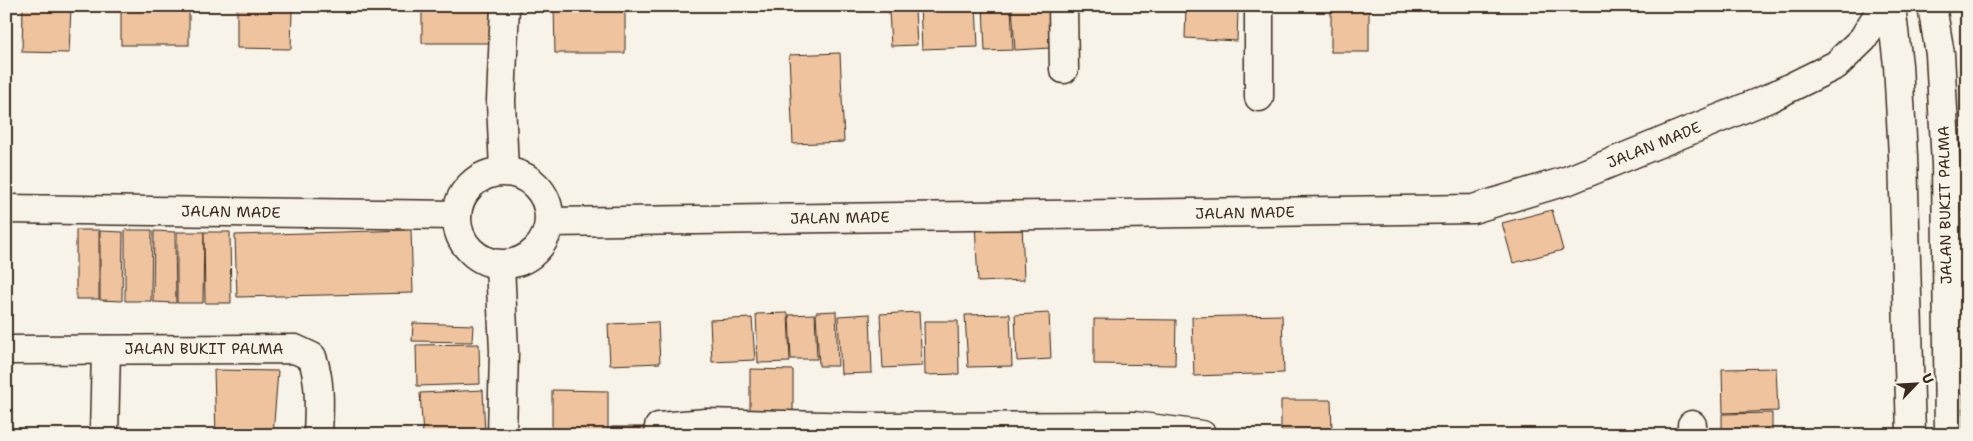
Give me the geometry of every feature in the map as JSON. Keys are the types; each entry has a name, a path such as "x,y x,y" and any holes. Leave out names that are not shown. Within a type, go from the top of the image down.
{"street":[{"path":"504,171 502,101 505,6"},
{"path":"1063,6 1064,69"},
{"path":"1259,6 1259,97"},
{"name":"JALAN MADE","path":"550,222 1473,209 1569,180 1769,98 1836,65 1863,39 1883,6"},
{"path":"1891,6 1898,65 1903,156 1911,435"},
{"name":"JALAN BUKIT PALMA","path":"1932,6 1940,54 1946,165 1949,435"},
{"path":"504,171 524,177 539,188 548,204 550,222 545,240 534,254 518,263 500,265 482,260 468,249 459,233 457,215 461,197 473,183 489,173 504,171"},
{"name":"JALAN MADE","path":"6,209 457,215"},
{"path":"500,265 504,351 502,435"},
{"name":"JALAN BUKIT PALMA","path":"6,350 296,349 312,357 318,371 318,435"},
{"name":"JALAN BUKIT PALMA","path":"104,435 106,350"},
{"path":"659,427 861,431 1026,430 1134,426 1192,434"}],"building":[{"path":"23,6 71,6 69,53 22,52"},
{"path":"121,6 189,6 189,45 121,45"},
{"path":"422,6 490,6 490,43 422,43"},
{"path":"554,6 625,6 625,53 555,53"},
{"path":"920,6 976,6 978,47 922,49"},
{"path":"983,6 1011,6 1013,50 985,51"},
{"path":"1012,6 1050,6 1051,48 1015,50"},
{"path":"1186,7 1238,10 1237,41 1185,38"},
{"path":"237,8 292,10 291,49 237,48"},
{"path":"915,10 917,45 891,46 889,11"},
{"path":"1331,11 1369,11 1369,52 1331,52"},
{"path":"840,53 844,142 793,144 789,55"},
{"path":"1552,210 1563,250 1513,263 1502,223"},
{"path":"1022,221 1024,280 978,282 975,223"},
{"path":"76,230 99,230 99,299 76,299"},
{"path":"125,230 152,230 151,301 125,301"},
{"path":"411,230 413,293 237,297 235,235"},
{"path":"100,231 123,232 122,301 100,300"},
{"path":"154,231 175,232 176,303 153,302"},
{"path":"177,232 204,232 203,303 177,303"},
{"path":"204,232 230,232 231,303 205,303"},
{"path":"1964,287 1967,287 1967,312 1964,312"},
{"path":"836,311 838,366 819,366 816,312"},
{"path":"919,312 922,366 883,368 880,314"},
{"path":"788,313 790,362 758,363 756,314"},
{"path":"1049,313 1051,359 1017,361 1015,315"},
{"path":"815,314 817,359 791,359 789,315"},
{"path":"870,314 872,373 841,374 838,316"},
{"path":"1010,314 1012,366 968,367 965,315"},
{"path":"1282,315 1284,373 1194,376 1192,317"},
{"path":"752,318 755,360 712,362 710,320"},
{"path":"1094,319 1176,320 1175,365 1094,364"},
{"path":"924,321 958,321 959,374 925,375"},
{"path":"658,322 660,363 610,365 608,324"},
{"path":"413,323 473,325 472,342 412,341"},
{"path":"479,344 480,384 417,386 416,345"},
{"path":"1776,368 1778,411 1723,413 1722,369"},
{"path":"750,369 793,370 793,417 750,417"},
{"path":"214,370 278,371 273,435 216,435"},
{"path":"483,390 485,435 423,435 420,393"},
{"path":"552,390 608,391 608,435 552,435"},
{"path":"1281,400 1331,400 1332,431 1281,431"},
{"path":"1772,413 1772,435 1722,435 1722,414"},
{"path":"612,427 654,427 654,435 612,435"}]}
